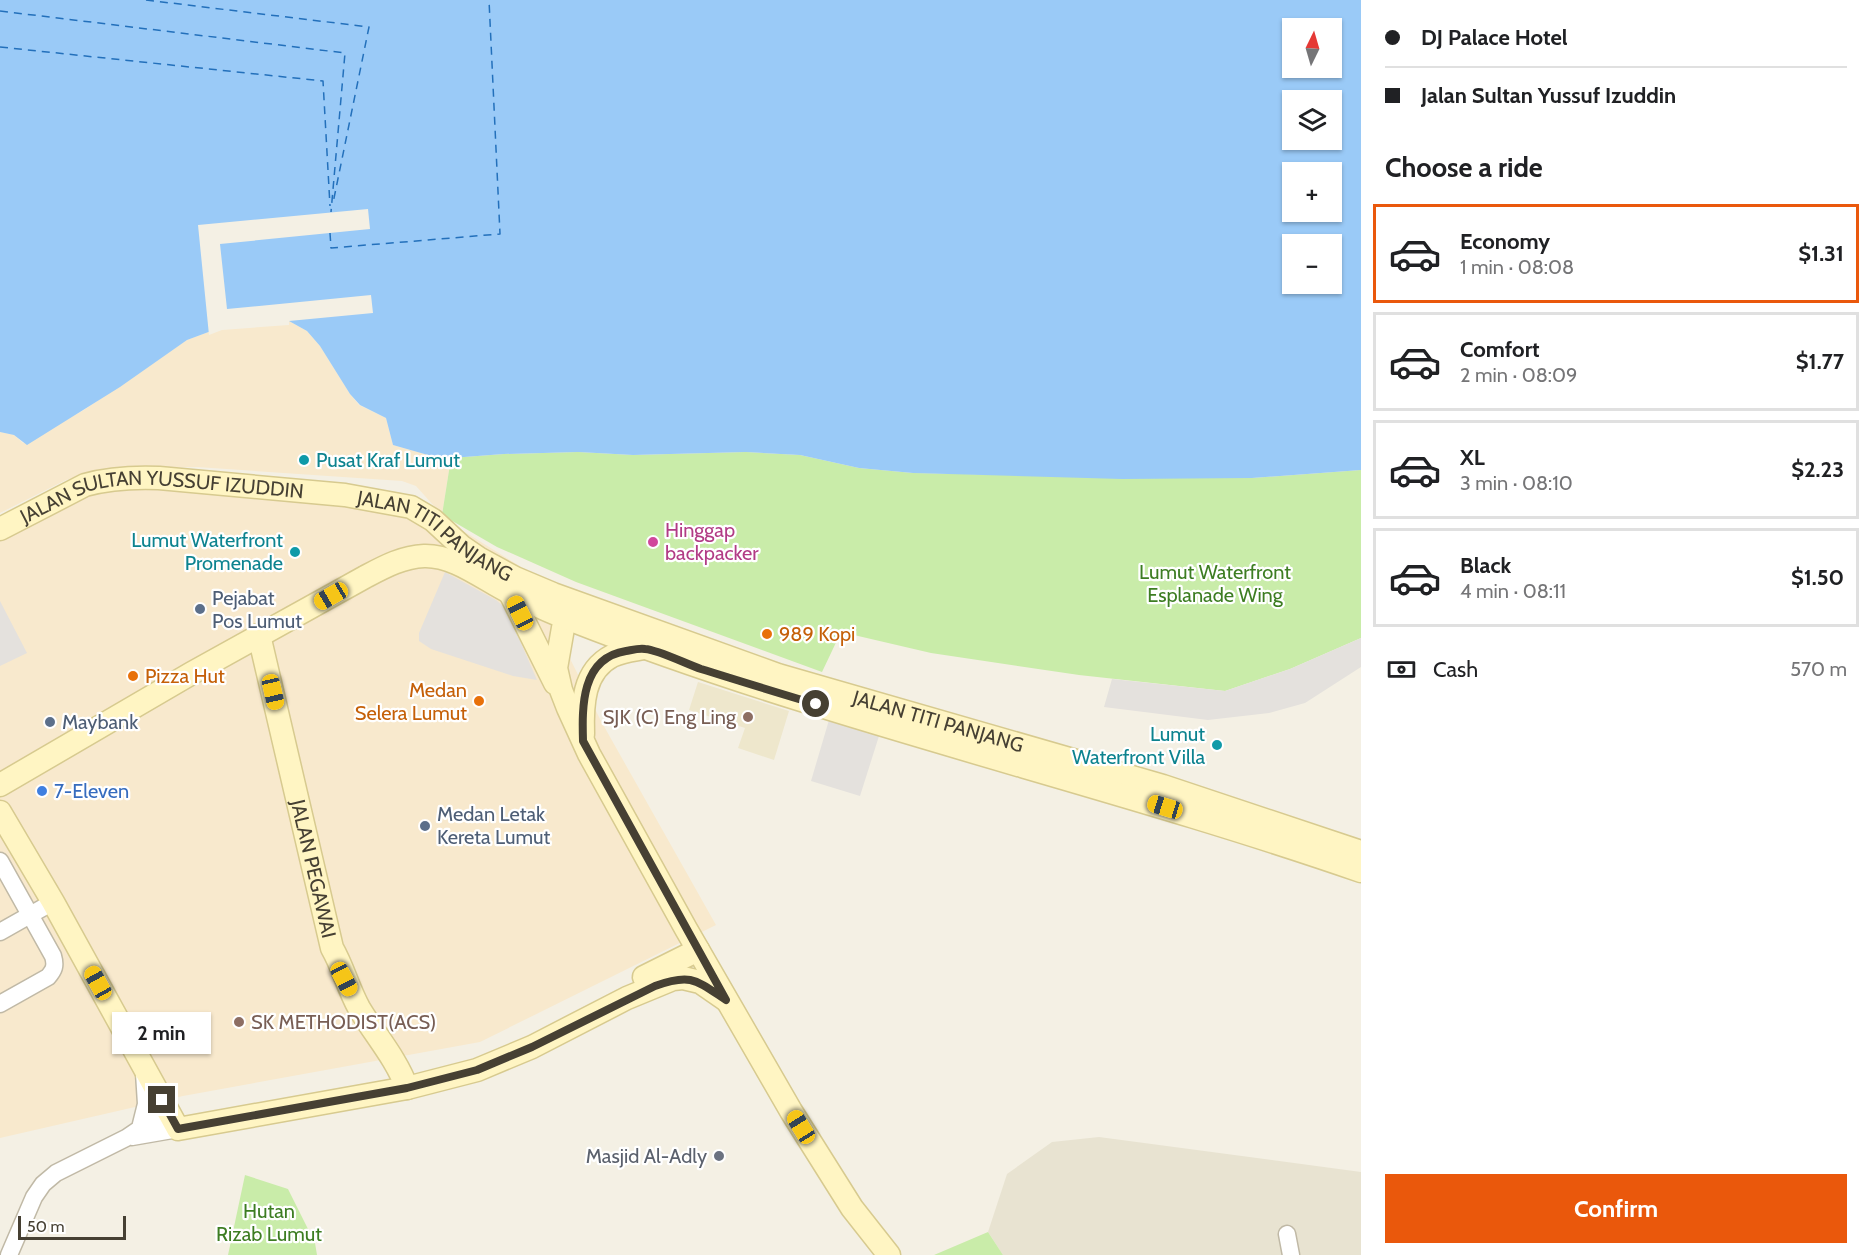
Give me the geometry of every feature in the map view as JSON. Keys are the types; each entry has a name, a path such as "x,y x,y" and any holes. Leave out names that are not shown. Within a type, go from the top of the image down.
{"street":[{"name":"JALAN SULTAN YUSSUF IZUDDIN","path":"0,529 74,490 114,478 159,478 326,493"},
{"name":"JALAN TITI PANJANG","path":"326,493 395,503 420,511 480,559 570,610 644,648 688,665 771,691 1044,762 1163,786 1361,852"},
{"path":"411,558 418,549 423,536 420,511"},
{"name":"JALAN TITI PANJANG","path":"0,785 260,635 393,562 411,558 439,558 470,571 510,593 778,675 1044,762 1361,871"},
{"path":"510,593 583,741 726,1000 829,1173 852,1208 889,1255"},
{"path":"568,708 556,668 559,647 570,610"},
{"name":"JALAN PEGAWAI","path":"260,635 332,948 359,1008 405,1081"},
{"path":"583,741 582,705 593,673 611,656 644,648"},
{"path":"0,812 53,902 175,1123"},
{"path":"0,861 53,956 55,964 48,977 0,1004"},
{"path":"0,932 53,902"},
{"path":"658,970 674,944 678,914"},
{"path":"405,1081 493,1051 698,950"},
{"path":"126,1138 175,1123 477,1070 532,1047 655,986 673,980 683,978 700,982 726,1000"},
{"path":"140,1128 146,1104 143,1065"},
{"path":"9,1255 26,1213 43,1184 56,1173 157,1120 175,1123"},
{"path":"1287,1234 1291,1255"}],"shaded area":[{"path":"289,321 307,331 320,346 359,405 386,418 393,445 435,457 451,458 442,515 416,486 402,481 197,467 114,469 402,493 526,570 601,721 716,925 480,1042 183,1096 0,1138 0,520 100,470 66,480 0,513 0,432 14,435 23,443 84,410 187,340 222,327"},
{"path":"445,572 496,600 506,608 537,680 513,676 431,649 419,641 419,633"},
{"path":"0,601 27,653 0,666"},
{"path":"1361,638 1361,667 1305,703 1269,713 1208,720 1104,707 1112,679 1225,691 1290,669"},
{"name":"SJK (C) Eng Ling","path":"698,682 789,711 774,760 738,748 745,728 689,710"},
{"path":"829,720 879,736 860,796 811,781"},
{"path":"1099,1137 1361,1172 1361,1255 1003,1255 988,1232 1007,1174 1052,1142"}],"green space":[{"name":"Lumut Waterfront Esplanade Wing","path":"578,452 633,455 746,452 800,455 859,468 913,473 1252,478 1361,470 1361,638 1290,669 1225,691 1079,675 931,653 841,632 822,672 576,582 497,547 442,515 451,458"},
{"name":"Hutan Rizab Lumut","path":"245,1175 288,1189 315,1243 317,1255 228,1255"},
{"path":"988,1232 1003,1255 934,1255"}],"water":[{"path":"0,0 1361,0 1361,470 1252,478 1122,479 913,473 859,468 800,455 746,452 633,455 578,452 435,457 393,445 386,418 360,405 350,394 320,346 307,331 289,321 222,327 187,340 120,387 27,445 14,435 0,432"}],"pier":[{"path":"368,209 370,229 220,244 227,309 371,295 373,313 289,321 289,325 222,330 209,335 198,225"}],"ferry route":[{"path":"146,0 369,27 333,203"},
{"path":"330,233 331,248 500,234 489,0"},
{"path":"0,11 345,53 331,212"},
{"path":"0,47 323,81 330,206"}],"place":[{"name":"Pusat Kraf Lumut","path":"304,460"},
{"name":"Hinggap backpacker","path":"653,542"},
{"name":"Lumut Waterfront Promenade","path":"295,552"},
{"name":"Pejabat Pos Lumut","path":"200,609"},
{"name":"989 Kopi","path":"767,634"},
{"name":"Pizza Hut","path":"133,676"},
{"name":"Medan Selera Lumut","path":"479,701"},
{"name":"SJK (C) Eng Ling","path":"748,717"},
{"name":"Maybank","path":"50,722"},
{"name":"Lumut Waterfront Villa","path":"1217,745"},
{"name":"7-Eleven","path":"42,791"},
{"name":"Medan Letak Kereta Lumut","path":"425,826"},
{"name":"SK METHODIST(ACS)","path":"239,1022"},
{"name":"Masjid Al-Adly","path":"719,1156"}],"route":[{"path":"162,1100 178,1129 407,1088 477,1070 532,1047 655,986 673,980 683,978 700,982 726,1000 589,754 583,741 584,694 593,673 611,656 644,648 688,665 816,704"}]}
